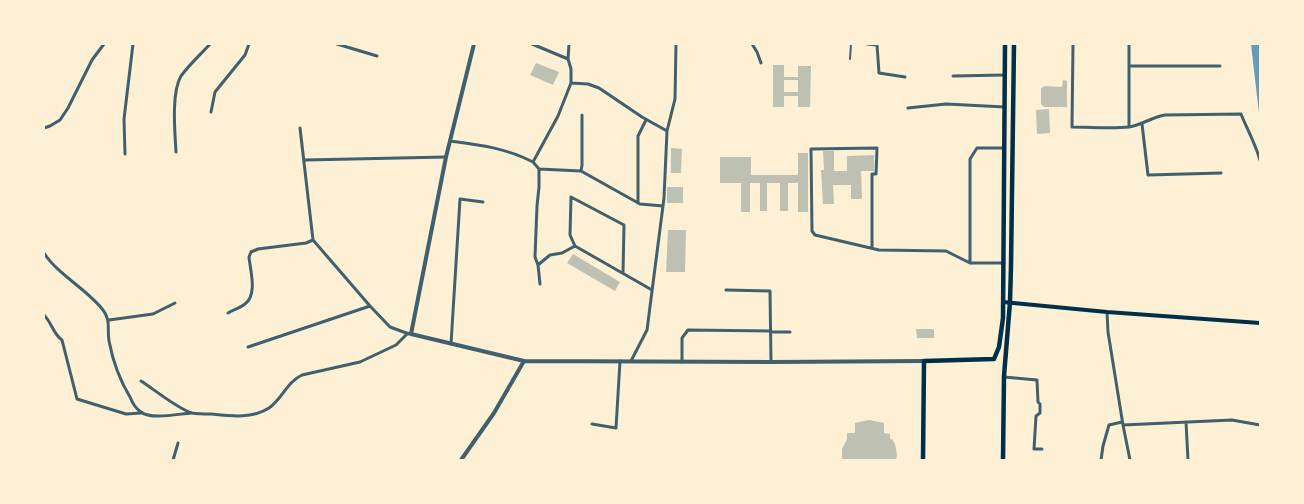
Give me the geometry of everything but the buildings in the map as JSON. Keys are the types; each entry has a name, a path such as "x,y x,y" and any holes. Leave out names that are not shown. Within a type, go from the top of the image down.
{"main road":[{"path":"994,359 999,346 1004,302 1005,44"},
{"path":"1003,460 1004,377 1010,302 1014,44"},
{"path":"1004,302 1260,323"},
{"path":"923,460 924,361 994,359 1006,348"},
{"path":"994,359 1000,365 1004,377"}],"street":[{"path":"44,128 60,120 92,60 104,44"},
{"path":"125,154 124,119 133,44"},
{"path":"176,152 174,120 176,90 180,78 210,44"},
{"path":"211,112 215,92 245,55 249,44"},
{"path":"337,44 378,56"},
{"path":"44,315 57,337 63,340 77,399 126,414 141,413 153,416 193,413 236,417 261,412 271,406 294,379 302,375 360,362 396,345 409,334 446,157 474,44"},
{"path":"532,44 568,59"},
{"path":"533,162 558,116 571,83 569,44"},
{"path":"631,361 647,330 663,206 667,131 675,99 675,44"},
{"path":"752,44 761,63"},
{"path":"850,59 851,44"},
{"path":"867,44 877,45 879,73 905,77"},
{"path":"1073,44 1072,127 1129,127 1165,115 1241,114 1255,142 1260,160"},
{"path":"1129,44 1129,127"},
{"path":"1129,66 1220,66"},
{"path":"953,76 1005,75"},
{"path":"571,83 588,84 599,88 667,131"},
{"path":"908,108 946,104 1005,107"},
{"path":"581,171 582,115"},
{"path":"638,203 638,136 646,119"},
{"path":"1142,124 1148,175 1221,173"},
{"path":"300,128 313,240 369,306 390,327 409,334 524,361 924,361"},
{"path":"450,141 517,153 533,162 539,169 535,257 540,284"},
{"path":"872,248 872,174 876,174 877,148 811,149 812,231 815,235 879,250 946,250 970,263 1004,263"},
{"path":"970,263 970,159 977,148 1004,148"},
{"path":"305,160 446,157"},
{"path":"539,169 581,171 638,203 663,206"},
{"path":"623,273 624,225 571,197 570,234 575,246 652,290"},
{"path":"451,344 460,199 483,202"},
{"path":"228,313 246,303 251,296 250,252 313,240"},
{"path":"538,265 550,255 562,254 575,246"},
{"path":"44,253 50,262 104,310 109,320 113,360 122,384 141,413"},
{"path":"726,290 770,291 771,362"},
{"path":"109,320 153,314 175,303"},
{"path":"248,347 369,306"},
{"path":"1107,312 1108,332 1130,460"},
{"path":"682,362 682,338 688,330 790,332"},
{"path":"461,460 494,412 524,361"},
{"path":"592,424 616,428 620,361"},
{"path":"1004,377 1037,381 1040,413 1036,416 1034,449 1042,449"},
{"path":"141,381 183,409 193,413"},
{"path":"1101,460 1109,425 1233,420 1260,425"},
{"path":"1186,422 1188,460"},
{"path":"173,460 178,443"}],"water":[{"path":"1251,44 1260,44 1260,122"}]}
